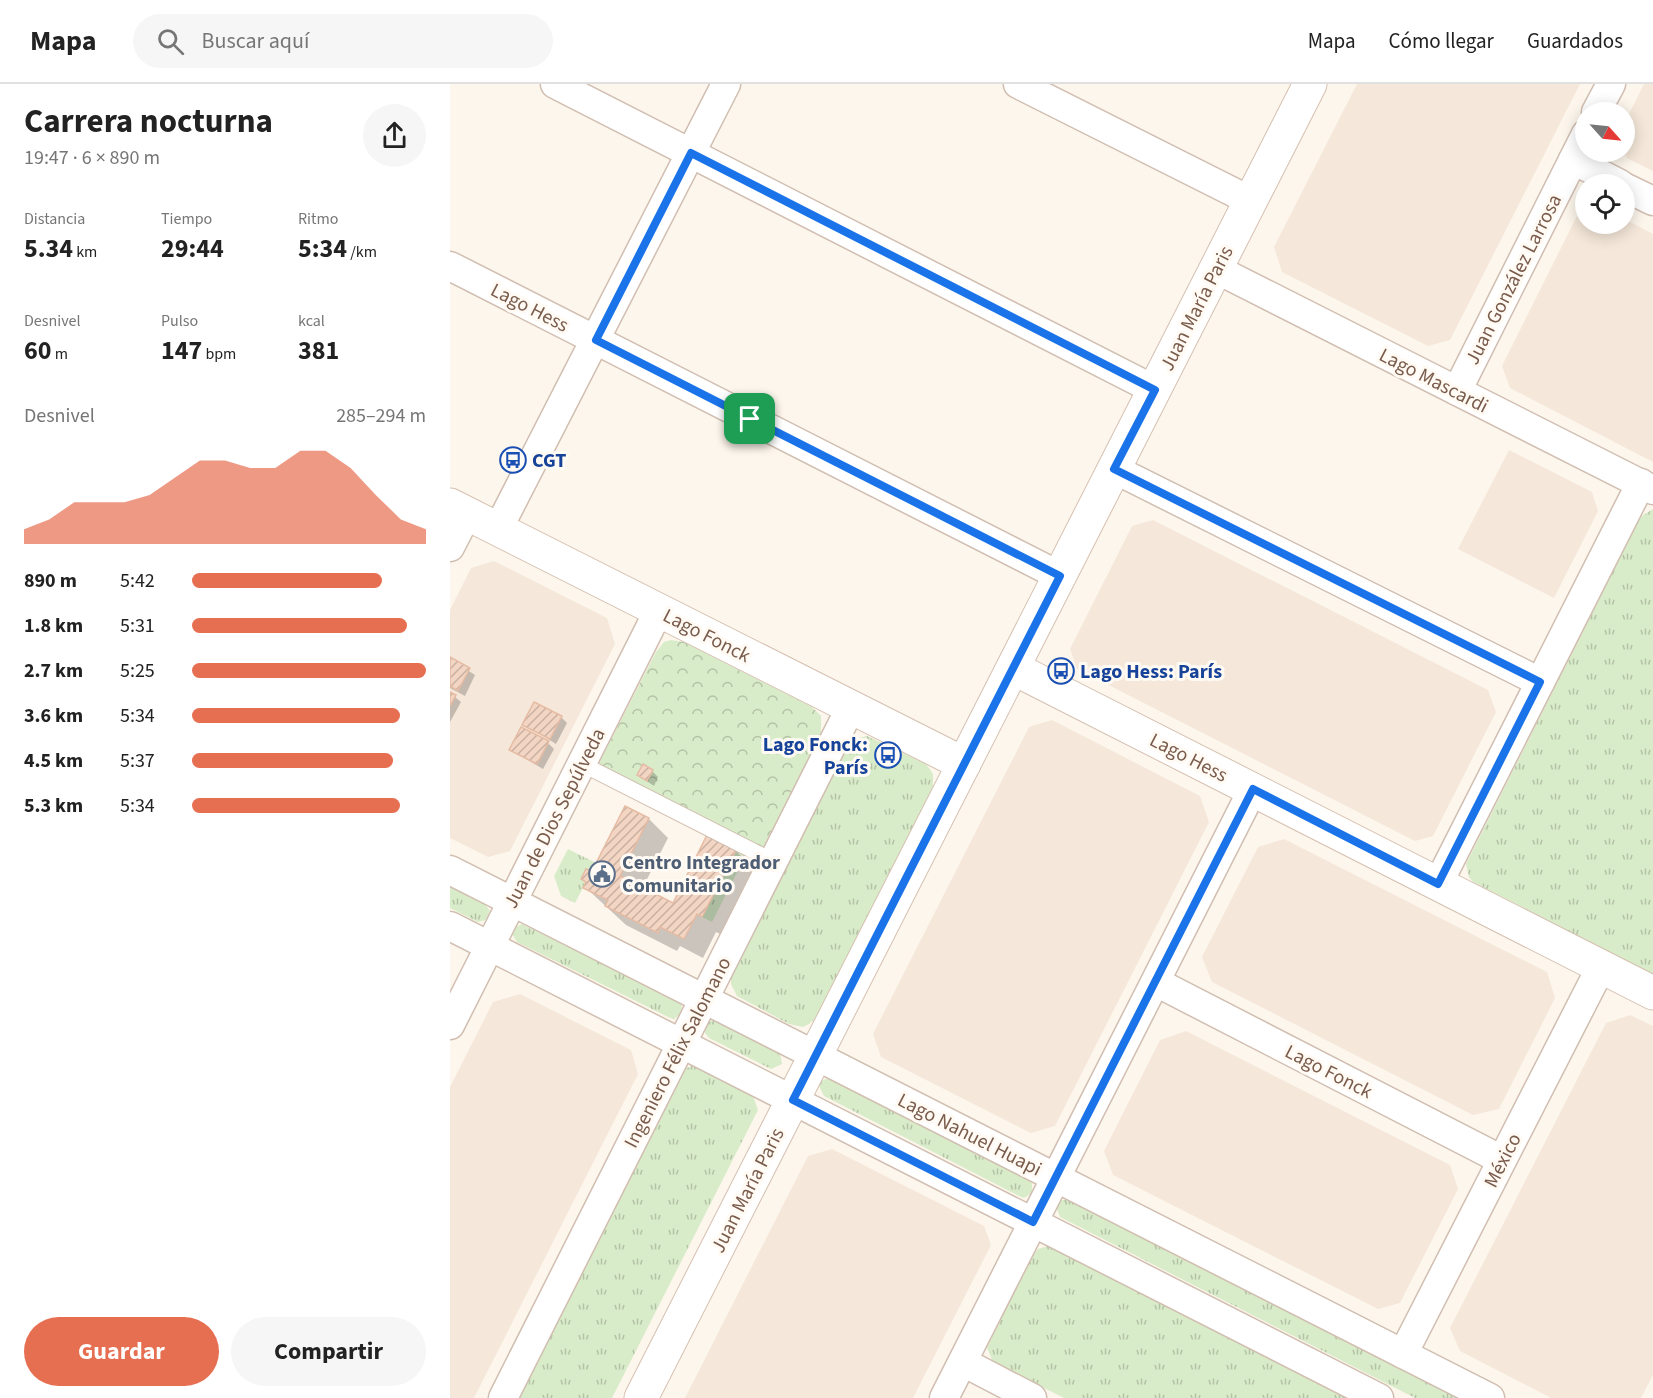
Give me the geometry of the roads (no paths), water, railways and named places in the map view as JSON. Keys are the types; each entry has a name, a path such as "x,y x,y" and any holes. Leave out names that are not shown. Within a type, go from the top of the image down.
{"street":[{"path":"555,84 1155,390"},
{"path":"498,529 726,84"},
{"path":"1018,84 1251,201"},
{"name":"Juan María Paris","path":"641,1398 1310,84"},
{"path":"1601,102 1611,84"},
{"name":"Juan González Larrosa","path":"1457,391 1575,154"},
{"path":"1572,160 1600,174"},
{"path":"1635,192 1653,201"},
{"name":"Lago Hess","path":"450,266 1060,576"},
{"name":"Lago Mascardi","path":"1216,269 1647,487"},
{"path":"1114,469 1540,682"},
{"path":"1438,884 1540,682 1647,487"},
{"path":"450,548 459,510"},
{"name":"Lago Fonck","path":"459,510 964,764"},
{"name":"Juan de Dios Sepúlveda","path":"450,1025 659,610"},
{"name":"Lago Hess","path":"1013,668 1653,993"},
{"name":"Ingeniero Félix Salomano","path":"504,1398 851,707"},
{"path":"945,1398 1253,789"},
{"name":"Lago Nahuel Huapi","path":"450,870 1490,1398"},
{"path":"450,926 1379,1398"},
{"name":"México","path":"1403,1354 1601,967"},
{"name":"Lago Fonck","path":"1156,982 1502,1160"},
{"path":"963,1362 1032,1398"}],"lane":[{"path":"582,764 773,861"}],"place":[{"name":"CGT","path":"513,460"},
{"name":"Lago Hess: París","path":"1061,671"},
{"name":"Lago Fonck: París","path":"888,755"},
{"name":"Centro Integrador Comunitario","path":"602,874"}]}
